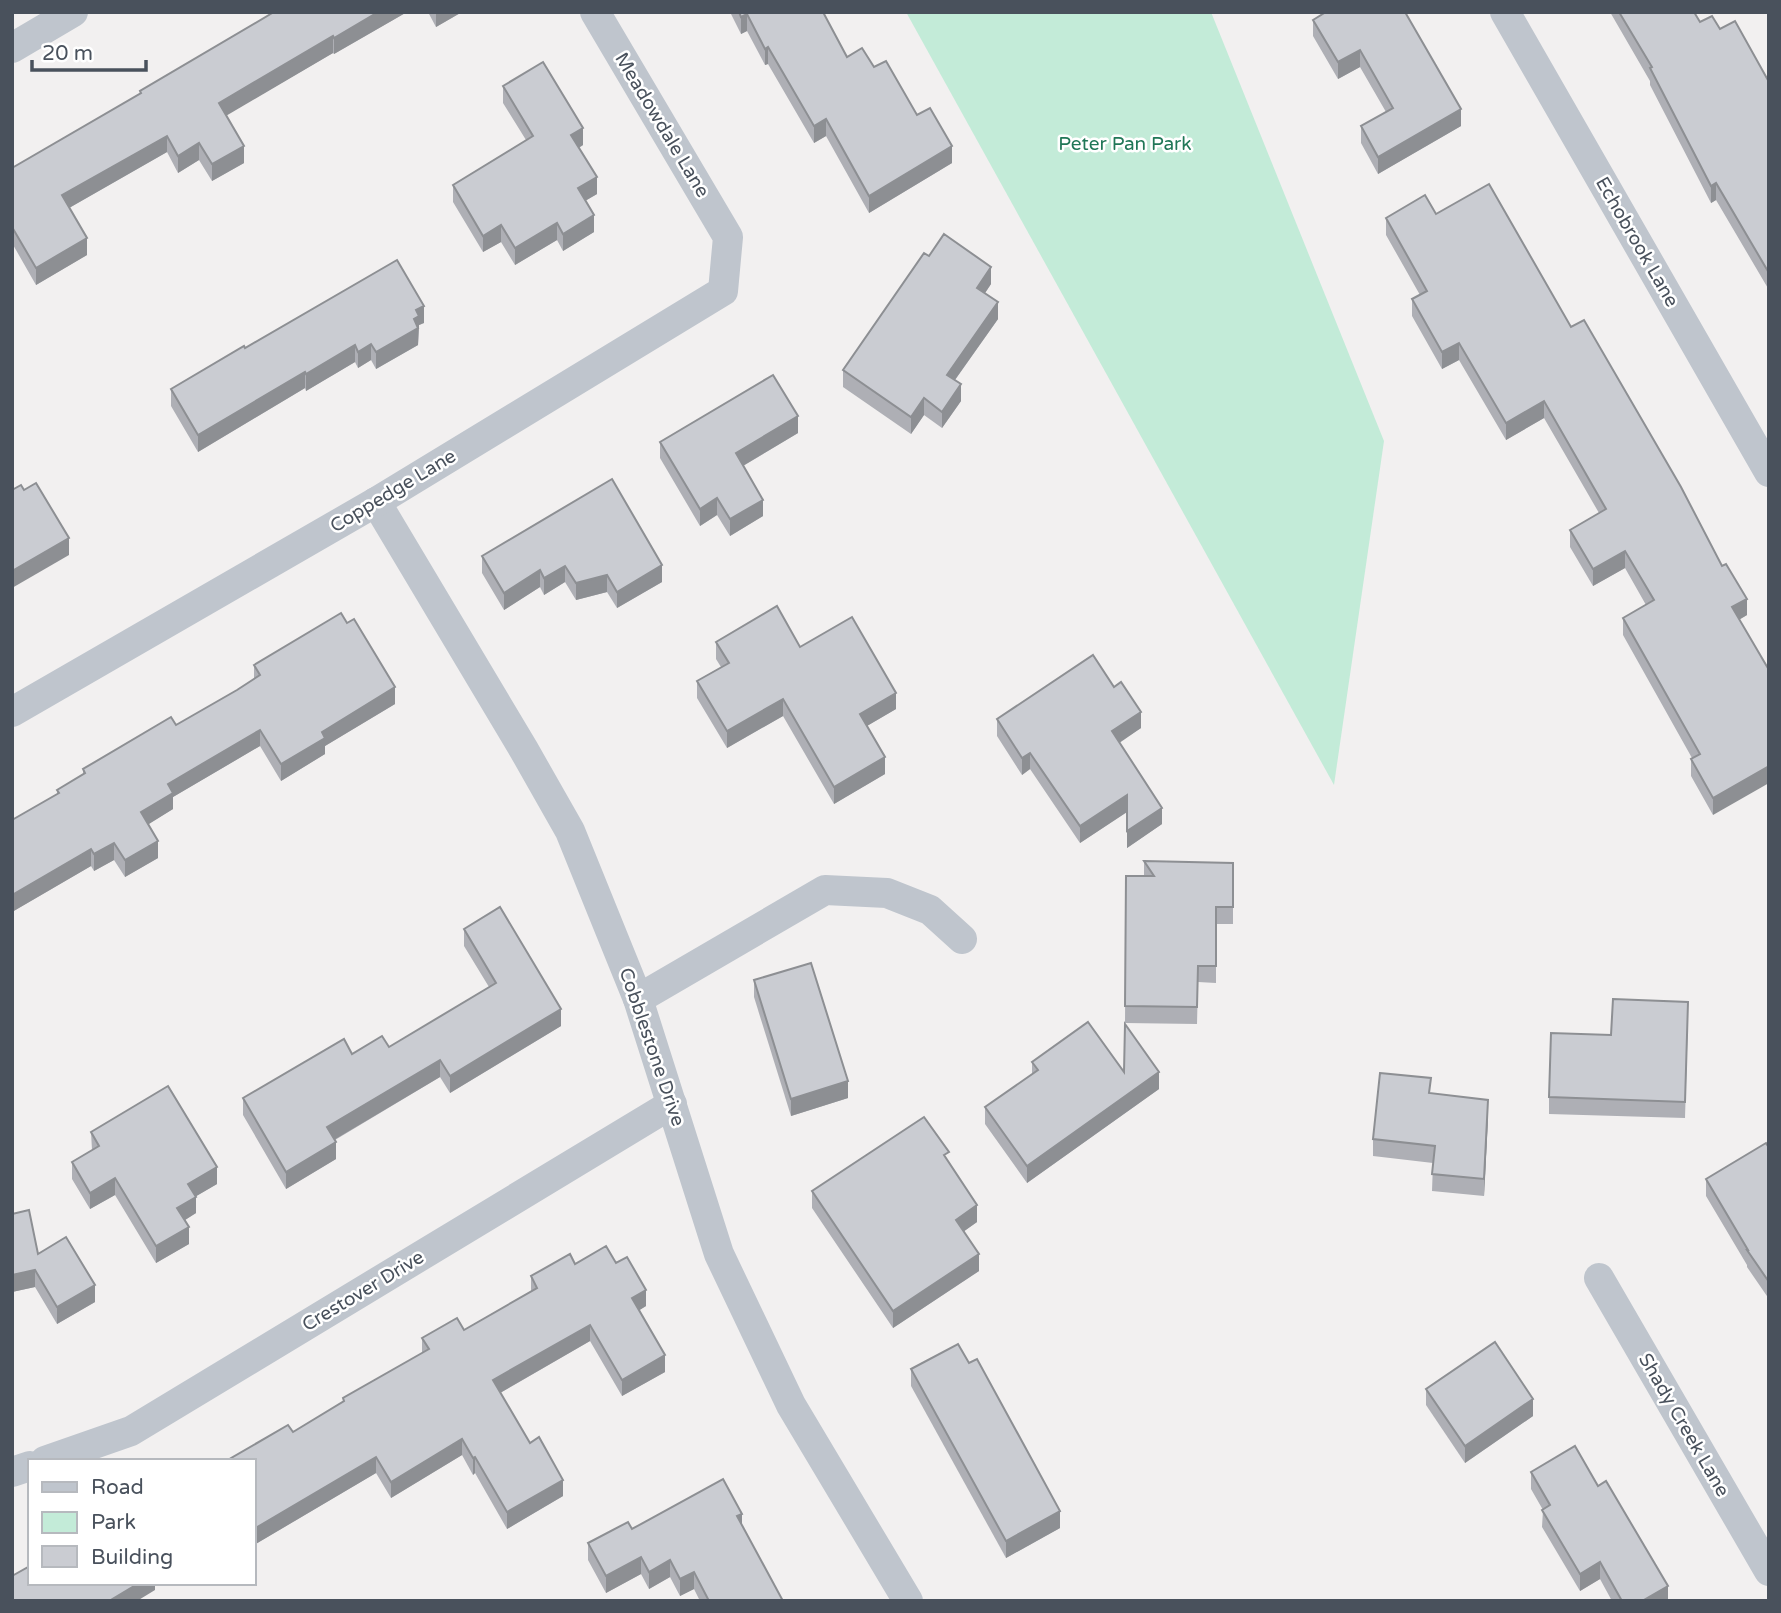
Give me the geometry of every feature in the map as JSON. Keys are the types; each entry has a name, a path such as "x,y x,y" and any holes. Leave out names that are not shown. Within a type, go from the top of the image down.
{"street":[{"path":"12,48 74,12"},
{"name":"Meadowdale Lane","path":"595,12 728,237"},
{"name":"Echobrook Lane","path":"1504,12 1769,472"},
{"name":"Coppedge Lane","path":"12,712 376,502 723,291 728,237"},
{"name":"Cobblestone Drive","path":"376,502 570,831 638,999 719,1254 791,1405 908,1601"},
{"path":"638,999 825,890 887,893 930,909 962,939"},
{"name":"Crestover Drive","path":"51,1459 131,1431 672,1104"},
{"name":"Shady Creek Lane","path":"1600,1278 1769,1571"}],"green space":[{"name":"Peter Pan Park","path":"906,12 1211,12 1384,441 1334,785"}],"building":[{"path":"274,12 378,12 219,103 244,146 212,164 199,143 178,156 167,136 62,195 87,238 36,268 12,227 12,168"},
{"path":"739,12 823,12 847,57 862,48 874,67 886,61 917,115 930,108 952,146 869,196 826,119 814,126 768,47 765,49 747,14 741,17"},
{"path":"1326,12 1405,12 1461,109 1378,157 1361,126 1393,108 1360,50 1338,62 1313,20"},
{"path":"1619,12 1694,12 1700,22 1712,16 1720,29 1735,21 1769,82 1769,273 1716,183 1711,186 1650,68 1652,67"},
{"path":"543,62 583,128 571,135 597,177 578,188 594,215 563,234 557,223 515,248 501,225 483,236 453,185 533,136 503,86"},
{"path":"1489,184 1571,327 1584,320 1681,487 1722,566 1726,564 1747,599 1732,607 1769,670 1769,766 1713,798 1691,759 1700,754 1623,618 1654,600 1625,551 1593,569 1570,530 1606,509 1544,401 1506,423 1459,343 1442,352 1412,299 1427,291 1386,218 1425,195 1436,214"},
{"path":"944,234 991,267 977,288 998,302 947,375 961,384 942,412 924,398 911,417 843,370 924,253 929,256"},
{"path":"397,260 424,306 416,310 419,316 414,319 418,328 376,352 371,344 358,352 355,345 198,435 171,389"},
{"path":"773,375 798,416 736,453 763,500 730,519 717,498 700,509 660,442"},
{"path":"612,479 662,565 617,592 607,575 576,583 565,566 544,578 540,570 504,593 482,556"},
{"path":"36,483 69,538 12,571 12,490 21,485 24,490"},
{"path":"777,606 800,647 852,617 896,693 860,714 885,757 834,787 783,699 727,731 697,681 729,663 716,642"},
{"path":"341,613 347,623 354,619 395,687 322,732 325,738 281,764 260,730 168,784 173,793 141,812 158,841 125,860 114,843 94,854 91,849 12,895 12,820 59,793 57,790 85,773 83,769 171,717 176,725 237,690 260,675 254,665"},
{"path":"1093,655 1114,687 1121,682 1141,712 1112,731 1162,808 1127,831 1127,795 1080,826 1030,753 1022,758 997,719"},
{"path":"1144,861 1233,863 1233,907 1216,907 1216,966 1198,966 1197,1007 1125,1006 1126,876 1154,876"},
{"path":"500,907 561,1009 450,1076 440,1060 327,1127 336,1142 286,1172 243,1098 344,1039 352,1054 382,1036 389,1047 496,983 464,929"},
{"path":"811,963 848,1081 791,1099 754,980"},
{"path":"1613,999 1688,1002 1685,1102 1549,1097 1551,1033 1611,1035"},
{"path":"1088,1022 1124,1072 1125,1024 1159,1072 1027,1166 985,1107 1038,1070 1032,1062"},
{"path":"1380,1073 1431,1078 1429,1093 1488,1100 1484,1179 1432,1174 1435,1146 1373,1139"},
{"path":"168,1086 217,1167 188,1184 196,1197 177,1208 189,1227 156,1246 115,1178 90,1193 72,1162 99,1146 91,1132"},
{"path":"924,1117 949,1152 944,1155 977,1205 956,1220 979,1254 893,1311 812,1191"},
{"path":"1766,1143 1769,1148 1769,1282 1706,1179"},
{"path":"29,1210 38,1254 66,1237 95,1285 57,1307 35,1270 12,1275 12,1214"},
{"path":"606,1246 616,1263 627,1257 646,1290 632,1298 665,1355 622,1380 590,1325 493,1380 530,1443 539,1437 563,1480 507,1512 462,1439 391,1482 376,1457 256,1528 256,1459 229,1459 288,1425 293,1432 344,1401 343,1398 429,1349 422,1338 457,1318 464,1330 537,1288 531,1276 570,1254 575,1264"},
{"path":"1495,1342 1533,1399 1465,1446 1426,1389"},
{"path":"958,1344 969,1363 977,1359 1060,1511 1006,1541 911,1369"},
{"path":"1575,1446 1598,1486 1606,1481 1668,1586 1642,1601 1622,1601 1600,1562 1580,1574 1542,1510 1550,1505 1531,1472"},
{"path":"723,1479 742,1514 737,1516 783,1601 709,1601 694,1572 680,1579 670,1560 649,1572 641,1557 606,1576 588,1543 628,1522 632,1529"},
{"path":"28,1567 28,1585 136,1585 109,1601 12,1601 12,1576"}]}
